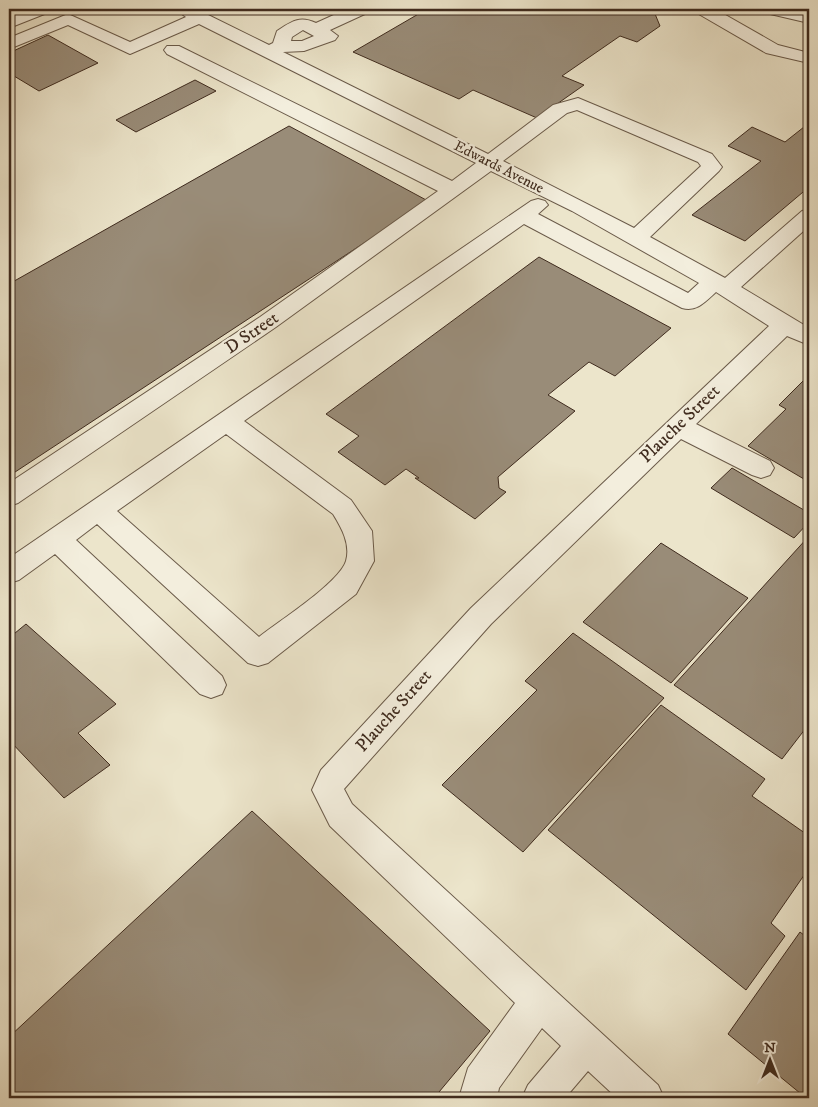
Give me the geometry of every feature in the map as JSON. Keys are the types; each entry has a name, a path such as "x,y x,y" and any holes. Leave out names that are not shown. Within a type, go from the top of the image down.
{"street":[{"path":"15,20 41,9"},
{"path":"274,49 284,35 302,23 317,29 361,9"},
{"path":"703,9 772,49 809,58"},
{"path":"772,9 809,18"},
{"path":"9,44 68,19 130,49 191,13"},
{"name":"Edwards Avenue","path":"191,13 274,49 554,194 754,304 796,331"},
{"path":"15,20 42,30"},
{"path":"173,50 453,190"},
{"name":"D Street","path":"9,496 268,322 453,190 560,109 578,104 705,158 712,166 635,239"},
{"path":"9,572 554,194"},
{"path":"523,214 690,303 720,286 809,216"},
{"name":"Plauche Street","path":"645,1098 341,815 328,790 332,780 480,616 678,426 796,331"},
{"path":"99,510 258,654 346,586 360,561 358,531 342,507 226,421"},
{"path":"678,426 761,468"},
{"path":"57,539 211,685"},
{"path":"478,1098 481,1081 539,1001"},
{"path":"541,1098 586,1045"}],"building":[{"path":"427,9 653,9 660,26 637,42 620,36 562,76 584,85 537,118 473,90 459,99 353,52"},
{"path":"48,35 98,63 39,91 9,73 9,53"},
{"path":"195,80 216,91 136,132 116,120"},
{"path":"809,123 809,187 745,241 692,215 761,161 728,146 752,127 785,142"},
{"path":"289,126 428,201 9,476 9,284"},
{"path":"539,257 671,328 615,376 589,362 548,395 575,411 498,477 499,488 506,492 475,519 415,478 419,478 406,469 385,485 338,452 359,436 326,414"},
{"path":"809,375 809,482 748,446 786,409 779,405"},
{"path":"732,468 809,513 809,522 794,538 711,488"},
{"path":"809,536 809,724 782,759 674,685"},
{"path":"661,543 748,598 671,683 583,622"},
{"path":"26,624 116,704 78,733 110,765 64,798 9,740 9,638"},
{"path":"573,633 664,698 523,852 442,785 537,690 525,681"},
{"path":"661,705 765,779 752,796 809,836 809,868 771,923 785,936 746,990 548,830"},
{"path":"252,811 490,1031 434,1098 9,1098 9,1037"},
{"path":"800,932 809,939 809,1093 806,1098 728,1034"}]}
